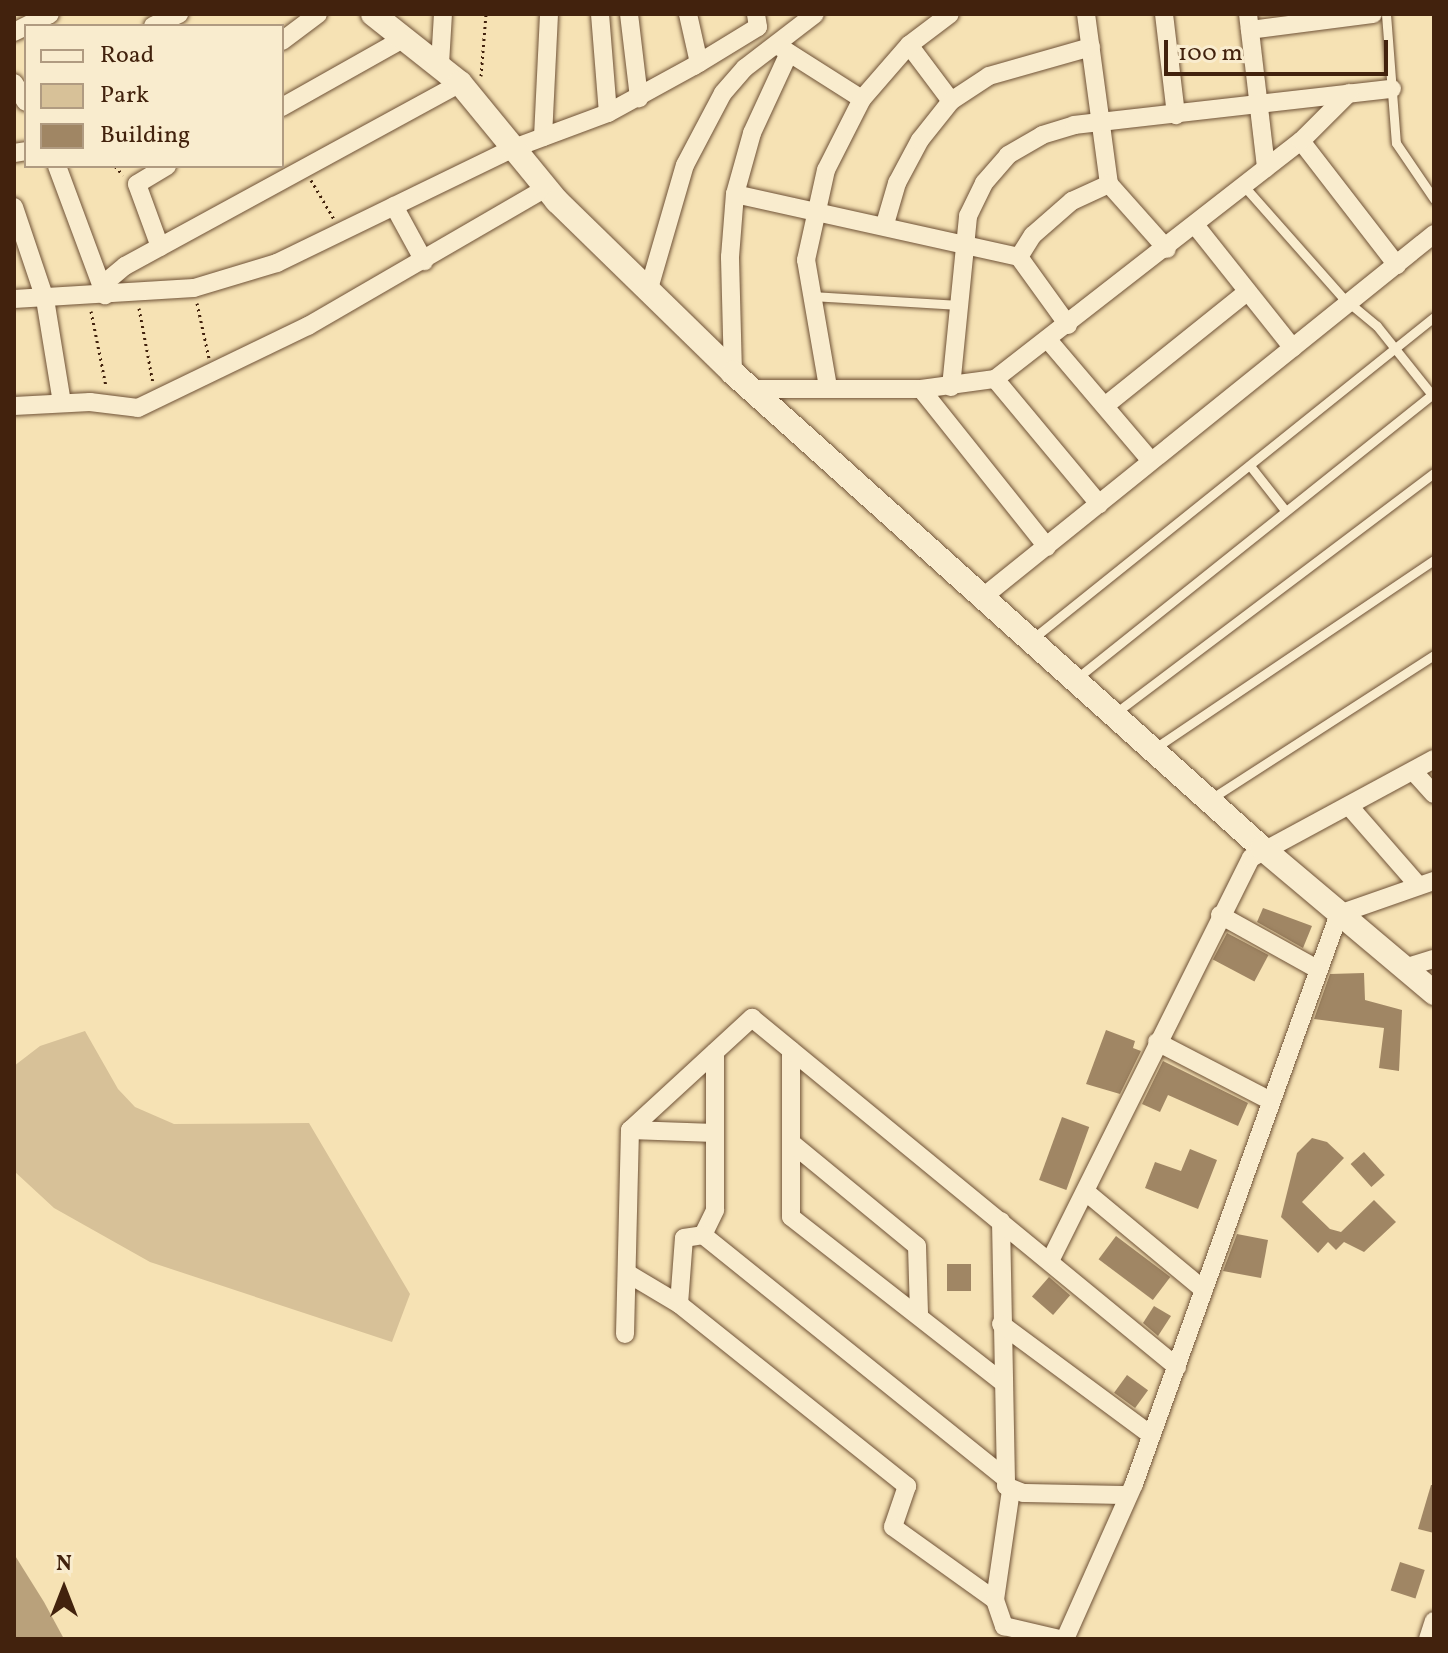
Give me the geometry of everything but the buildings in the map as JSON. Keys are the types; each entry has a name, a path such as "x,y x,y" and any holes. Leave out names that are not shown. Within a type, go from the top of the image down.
{"street":[{"path":"30,24 50,14"},
{"path":"157,24 179,14"},
{"path":"284,40 318,14"},
{"path":"440,64 443,14"},
{"path":"543,137 549,14"},
{"path":"600,14 608,113"},
{"path":"629,14 639,98"},
{"path":"688,14 699,63"},
{"path":"14,299 194,288 242,277 514,148 608,113 639,98 758,27 756,14"},
{"path":"648,292 667,217 701,130 723,93 782,48 815,14"},
{"path":"828,387 809,296 806,260 826,170 862,99 909,45 950,14"},
{"path":"1086,14 1109,184 1167,249"},
{"path":"1164,14 1176,115"},
{"path":"1266,168 1249,22 1373,14"},
{"path":"377,15 460,83 546,188 648,292 742,381 1262,848 1434,993"},
{"path":"284,106 406,37"},
{"path":"909,45 951,101"},
{"path":"885,224 897,183 920,140 951,101 989,76 1091,47"},
{"path":"782,48 862,99"},
{"path":"742,381 730,257 735,194 752,133 782,48"},
{"path":"98,292 160,247 460,83"},
{"path":"951,387 962,244 968,216 984,183 1008,155 1042,135 1099,121 1392,89"},
{"path":"742,381 921,389 995,379 1049,341 1301,141 1349,93"},
{"path":"1301,141 1397,265"},
{"path":"58,168 98,292"},
{"path":"160,247 137,184 164,168"},
{"path":"1019,257 1033,235 1072,201 1109,184"},
{"path":"15,404 62,403 138,408 212,373 424,261 546,188"},
{"path":"735,194 815,213 885,224 1019,257 1068,325"},
{"path":"394,206 424,261"},
{"path":"14,207 45,299 62,403"},
{"path":"1195,225 1246,293 1293,348"},
{"path":"983,597 1351,305 1434,234"},
{"path":"1106,405 1246,293"},
{"path":"1049,341 1151,461"},
{"path":"995,379 1099,504"},
{"path":"921,389 1047,547"},
{"path":"1051,1259 1251,858 1262,848 1349,806 1434,759"},
{"path":"1413,771 1434,794"},
{"path":"1339,914 1426,883 1349,806"},
{"path":"1065,1639 1177,1367 1339,914"},
{"path":"1220,915 1319,970"},
{"path":"1404,968 1434,959"},
{"path":"625,1334 630,1130 752,1018 1051,1259 1177,1367"},
{"path":"1157,1042 1271,1101"},
{"path":"791,1050 794,1145 791,1217 1002,1382"},
{"path":"703,1235 715,1210 715,1052"},
{"path":"630,1130 715,1133"},
{"path":"794,1145 917,1246 919,1315"},
{"path":"1086,1192 1204,1290"},
{"path":"1001,1221 1002,1382 1008,1484 995,1600 1004,1626 1059,1639"},
{"path":"679,1304 684,1238 703,1235 1008,1484 1126,1495"},
{"path":"627,1273 679,1304 907,1486 893,1527 995,1600"},
{"path":"1001,1324 1151,1435"},
{"path":"1428,1639 1434,1621"}],"lane":[{"path":"1386,14 1400,153 1434,199"},
{"path":"1075,680 1284,509 1433,394 1394,346 1351,305 1243,185"},
{"path":"809,296 959,305"},
{"path":"1031,640 1251,467 1394,346 1434,317"},
{"path":"1251,467 1284,509"},
{"path":"1113,714 1433,476"},
{"path":"1153,750 1434,560"},
{"path":"1209,800 1434,655"}],"path":[{"path":"479,104 486,14"},
{"path":"305,170 341,231"},
{"path":"194,288 212,373"},
{"path":"98,292 110,406"},
{"path":"136,293 156,400"}],"green space":[{"path":"85,1031 118,1089 135,1107 174,1124 309,1123 410,1294 392,1342 150,1262 54,1208 14,1171 14,1066 40,1046"}],"shaded area":[{"path":"14,1554 44,1602 64,1639 14,1639"}]}
